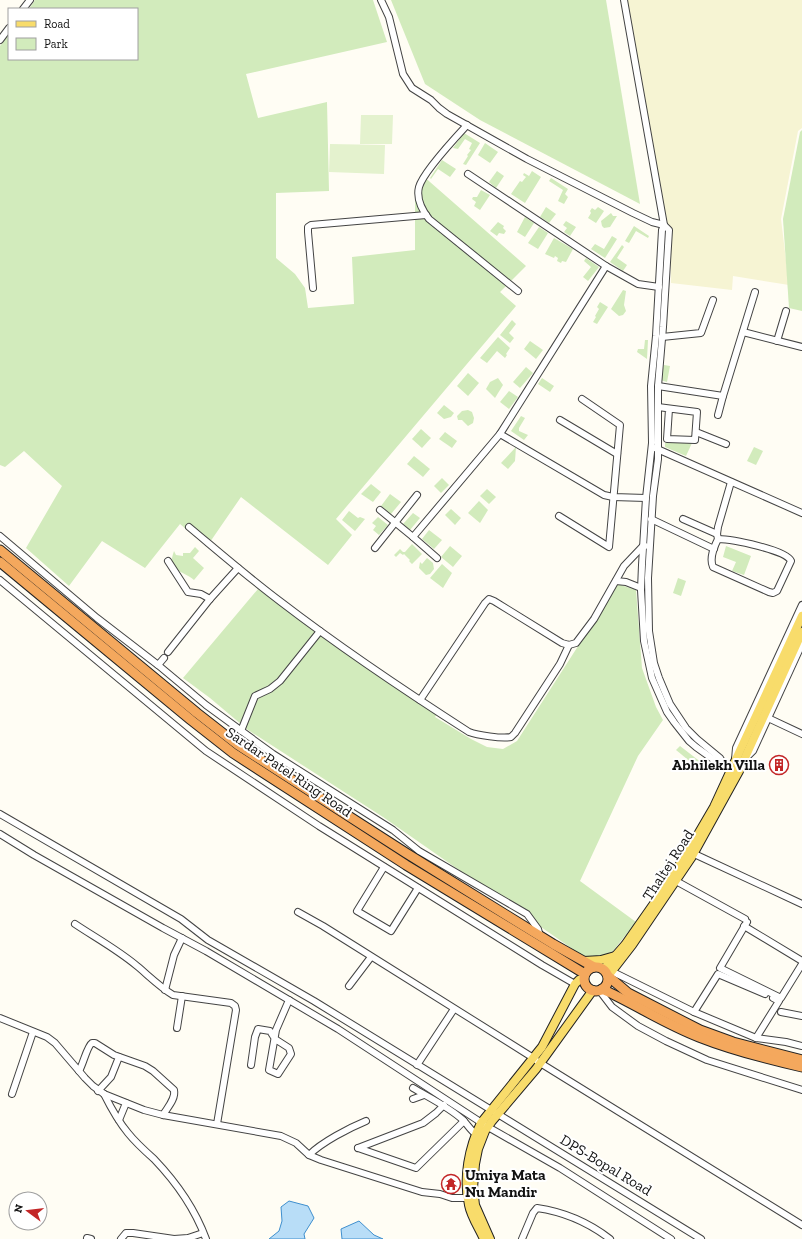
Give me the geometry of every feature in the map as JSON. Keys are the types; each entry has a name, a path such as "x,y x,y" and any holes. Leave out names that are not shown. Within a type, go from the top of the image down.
{"highway":[{"name":"Sardar Patel Ring Road","path":"0,550 197,713 238,745 399,849 540,936 594,967"},
{"name":"Sardar Patel Ring Road","path":"0,562 233,753 406,865 585,976"},
{"path":"802,1060 733,1042 706,1033 649,1008 598,990 586,985 585,976 587,971 597,967 607,972 628,993 649,1008 704,1039 766,1059 802,1067"},
{"path":"598,990 607,983 607,972"}],"main road":[{"path":"747,744 802,616"},
{"path":"607,972 616,956 691,853 737,765 802,632"},
{"name":"Thaltej Road","path":"607,972 632,945 676,881 691,853"},
{"path":"583,961 601,960 616,956"},
{"path":"537,1060 542,1047 575,984 585,976"},
{"path":"490,1239 478,1210 467,1189 469,1164 476,1134 537,1060 598,990"},
{"path":"484,1125 475,1164 473,1188 469,1206 484,1239"}],"street":[{"path":"24,8 30,0"},
{"path":"381,0 389,17 403,74 412,88 431,100 447,114 527,159 633,213 652,222 664,225 669,230 658,386 658,449 651,519 641,588 644,641 649,670 655,687 668,712 682,733 696,747 717,762 737,765 753,751 802,644"},
{"path":"624,0 664,225 662,230 656,336 651,386 651,447 646,498 648,618 652,649 659,678 670,704 678,717 697,739 720,758 723,763"},
{"path":"0,40 8,29"},
{"path":"467,125 425,175 419,187 419,199 422,210 429,219 518,291"},
{"path":"468,174 606,266 638,284 659,287"},
{"path":"313,288 308,232 308,227 311,225 426,215"},
{"path":"413,537 500,434 606,266"},
{"path":"718,415 722,396 755,292"},
{"path":"662,337 701,333 713,300"},
{"path":"777,341 786,311"},
{"path":"743,332 802,347"},
{"path":"658,386 722,396"},
{"path":"560,516 609,547 620,425 582,399"},
{"path":"658,407 697,412 695,440 667,439 669,409"},
{"path":"560,420 617,454"},
{"path":"696,432 726,444"},
{"path":"500,434 604,495 613,497 646,498"},
{"path":"651,447 802,513"},
{"path":"683,519 718,537 775,551 790,559 791,561 777,591 773,593 770,592 716,569 711,564 714,549 718,537 731,482"},
{"path":"375,548 417,495"},
{"path":"380,510 437,558"},
{"path":"651,519 714,549"},
{"path":"189,527 280,602 420,700 469,732 500,738 511,737 560,664 569,645"},
{"name":"Sardar Patel Ring Road","path":"0,536 97,618 241,731 273,754 393,830 419,851 527,914 538,929 540,936"},
{"path":"420,700 465,631 489,599 562,643 569,645 576,643 594,619 624,566 646,546"},
{"path":"168,561 188,592 201,594 210,599"},
{"path":"168,652 210,599 238,568"},
{"name":"Sardar Patel Ring Road","path":"0,580 206,751 288,807 575,984"},
{"path":"616,580 641,588"},
{"path":"737,765 736,748 802,605"},
{"path":"241,731 255,696 270,689 280,681 320,631"},
{"path":"158,665 164,658"},
{"path":"768,718 802,734"},
{"name":"DPS-Bopal Road","path":"0,814 181,918 208,940 314,1001 701,1239"},
{"path":"0,834 338,1029 484,1125 560,1168 671,1239"},
{"path":"691,853 802,904"},
{"path":"384,867 357,911 391,931 418,888"},
{"path":"676,881 745,922 802,961"},
{"path":"298,912 802,1225"},
{"path":"745,922 720,968 781,998 802,964"},
{"path":"75,924 137,966 173,995 231,1004 235,1006 236,1010 217,1124"},
{"path":"165,990 174,955 182,938"},
{"path":"350,986 371,957"},
{"path":"607,972 694,1012 756,1038 802,1046"},
{"path":"694,1012 718,974 779,1001 756,1038"},
{"path":"598,990 612,1007 638,1026 666,1041 707,1060 802,1090"},
{"path":"177,1028 182,996"},
{"path":"251,1065 255,1037 258,1029 270,1030 275,1039 289,1048 291,1054 278,1074 269,1070 275,1039 276,1030 289,1000"},
{"path":"417,1065 454,1009"},
{"path":"781,1012 802,1016"},
{"path":"0,1018 47,1037 55,1043 79,1072 101,1092 119,1120 138,1145 179,1188 191,1207 204,1236 178,1239 126,1233 121,1239"},
{"path":"12,1094 33,1032"},
{"path":"79,1072 84,1062 88,1047 92,1043 95,1043 119,1057 146,1066 154,1071 174,1090 174,1098 162,1115"},
{"path":"101,1092 111,1076 119,1057"},
{"path":"413,1088 444,1105 464,1121 471,1131 476,1134"},
{"path":"101,1092 144,1110 162,1115 281,1136 296,1143 309,1155 422,1192 440,1194 452,1198 471,1198"},
{"path":"413,1099 424,1094"},
{"path":"119,1120 126,1103"},
{"path":"444,1105 423,1123 358,1148 416,1168 464,1121"},
{"path":"309,1155 315,1149 352,1126 366,1121"},
{"path":"522,1239 533,1213 537,1208 555,1210 578,1219 599,1230 608,1238"}],"shaded area":[{"path":"624,0 802,0 802,128 798,131 781,219 789,285 733,276 732,290 671,283 670,229 666,223"}],"green space":[{"path":"35,0 373,0 387,42 246,74 258,118 327,102 329,191 276,193 276,258 295,274 305,288 308,308 354,304 352,257 415,250 415,189 422,175 526,266 500,292 516,306 336,519 352,535 328,565 241,497 210,542 321,629 439,711 435,717 487,747 503,749 517,741 618,584 636,590 642,668 656,707 663,720 638,756 580,881 636,922 613,951 600,957 584,957 383,817 248,730 210,698 183,678 258,589 180,524 145,568 102,541 69,586 26,548 62,486 24,451 5,467 0,465 0,46 8,35 8,60 138,60 138,8 30,8"},
{"path":"391,0 606,0 640,204 480,120 425,84"},
{"path":"361,115 393,115 392,144 360,144"},
{"path":"802,130 802,311 789,308 783,219 800,132"},
{"path":"464,133 480,143 466,165 463,164 471,150 469,149 472,143 465,139 458,149 453,148"},
{"path":"485,143 498,152 490,163 478,155"},
{"path":"330,144 385,145 384,174 329,172"},
{"path":"442,160 456,169 450,177 438,169 431,179 430,178"},
{"path":"497,171 504,176 496,188 489,182"},
{"path":"532,171 541,177 525,203 511,194 520,181 522,182 526,177 523,175 524,173 529,176"},
{"path":"551,178 568,189 565,194 568,197 564,204 558,201 563,190 549,181"},
{"path":"481,190 490,195 480,210 474,206 476,202 472,199 473,197 477,197"},
{"path":"546,207 556,214 549,223 540,217"},
{"path":"598,207 604,211 596,223 588,218 592,208 595,210"},
{"path":"611,213 613,216 617,216 610,227 604,228 601,221"},
{"path":"525,217 534,223 525,237 517,232"},
{"path":"566,221 576,227 570,236 564,232 567,228 563,225"},
{"path":"498,222 504,226 503,228 506,231 504,234 499,233 497,236 490,231"},
{"path":"634,226 649,236 648,238 636,231 629,243 625,241"},
{"path":"539,227 548,233 538,249 528,243"},
{"path":"612,236 617,239 605,258 591,249 595,244 604,249"},
{"path":"554,238 573,249 566,262 562,261 561,263 557,261 558,258 555,256 554,258 545,254"},
{"path":"622,245 624,247 617,258 627,265 623,271 610,262"},
{"path":"586,258 599,267 588,281 583,277 591,267 584,261"},
{"path":"623,290 626,291 624,305 626,311 623,315 619,316 611,309"},
{"path":"600,302 608,307 597,324 593,322 599,309 597,307"},
{"path":"512,320 516,324 509,333 514,338 510,343 500,335"},
{"path":"498,337 510,348 505,358 497,351 487,363 480,358"},
{"path":"645,340 648,340 647,359 637,352 638,349 644,349"},
{"path":"530,341 543,350 536,359 524,349"},
{"path":"664,365 670,366 667,382 660,380"},
{"path":"526,367 533,373 520,388 513,382"},
{"path":"468,373 479,383 468,396 457,386"},
{"path":"498,378 503,385 495,398 486,389 490,382"},
{"path":"542,378 554,386 550,392 538,384"},
{"path":"509,391 518,397 509,409 500,402"},
{"path":"444,405 454,413 451,417 444,419 437,413"},
{"path":"468,410 472,412 474,418 473,423 468,426 462,420 458,420 457,416 462,411"},
{"path":"521,416 525,418 519,428 519,431 528,435 524,440 511,431"},
{"path":"421,429 431,438 422,448 412,439"},
{"path":"445,432 457,441 452,448 439,439"},
{"path":"665,443 692,443 686,456 665,447"},
{"path":"516,447 515,461 508,469 501,463"},
{"path":"754,447 763,451 756,465 747,461"},
{"path":"414,456 430,469 423,477 407,464"},
{"path":"442,478 449,485 441,493 434,486"},
{"path":"371,484 381,492 373,502 361,494"},
{"path":"487,489 496,497 489,504 480,496"},
{"path":"390,494 401,502 391,514 381,506"},
{"path":"479,501 488,510 480,523 468,513"},
{"path":"451,509 461,518 455,525 445,515"},
{"path":"349,511 358,518 360,517 365,519 355,531 342,520"},
{"path":"413,513 420,518 410,530 403,524"},
{"path":"378,517 388,525 379,535 373,530 376,526 372,523"},
{"path":"429,530 442,540 434,549 422,539"},
{"path":"412,544 422,554 412,564 404,554 403,555 400,553 396,557 394,555 400,549 405,552"},
{"path":"450,546 462,556 453,567 441,557"},
{"path":"726,546 751,556 744,575 732,571 736,562 723,557"},
{"path":"195,547 199,551 193,558 204,568 194,580 174,567 172,558 174,551 176,555 183,556 183,553 190,553"},
{"path":"427,558 433,563 434,569 430,574 426,575 419,568 420,562 422,564"},
{"path":"442,564 452,573 443,588 430,578"},
{"path":"678,578 686,581 681,596 673,593"},
{"path":"680,746 702,763 698,768 676,750"}],"water":[{"path":"289,1201 308,1206 314,1218 304,1234 305,1239 269,1239 279,1231 282,1221 281,1207"},
{"path":"359,1221 374,1235 383,1239 342,1239 341,1229"}],"place":[{"name":"Abhilekh Villa","path":"779,765"},
{"name":"Umiya Mata Nu Mandir","path":"451,1184"}]}
